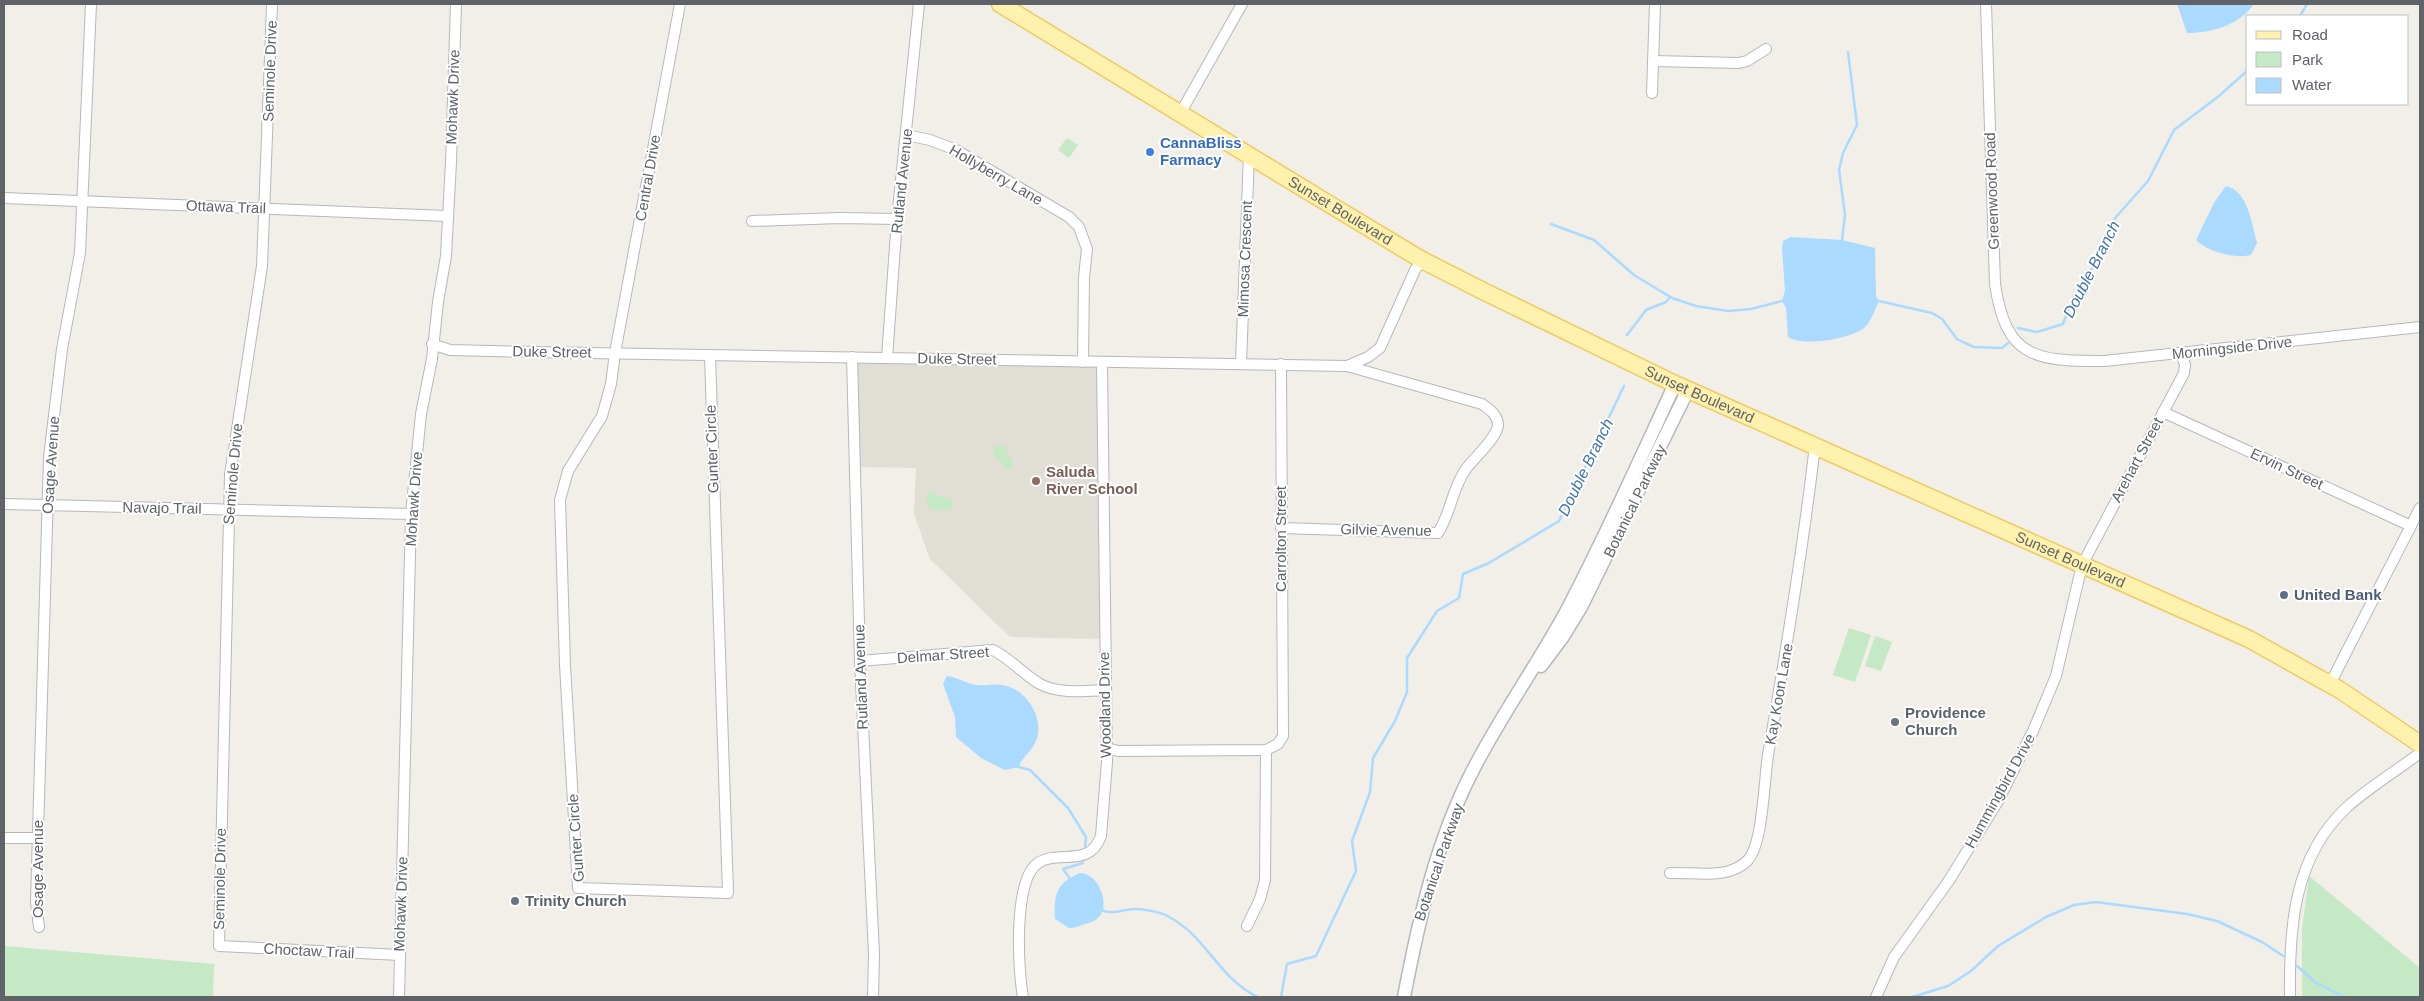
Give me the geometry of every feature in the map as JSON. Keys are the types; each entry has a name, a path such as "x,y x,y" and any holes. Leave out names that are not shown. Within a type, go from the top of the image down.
{"main road":[{"name":"Sunset Boulevard","path":"1000,4 1181,112 1422,260 1681,387 2248,639 2330,684 2420,744"}],"street":[{"name":"Osage Avenue","path":"39,928 36,902 47,505 54,413 62,350 80,253 92,4"},
{"name":"Seminole Drive","path":"219,946 232,450 262,266 266,208 272,4"},
{"name":"Mohawk Drive","path":"399,997 411,514 418,441 446,256 452,162 456,4"},
{"name":"Central Drive","path":"615,353 680,4"},
{"name":"Rutland Avenue","path":"887,358 897,219 919,4"},
{"path":"1181,112 1242,4"},
{"path":"1652,93 1655,4"},
{"name":"Greenwood Road","path":"1986,4 1995,284 1999,310 2004,325 2012,337 2032,352 2044,357"},
{"path":"1653,61 1739,63 1747,61 1766,50"},
{"name":"Hollyberry Lane","path":"906,135 930,140 956,150 1069,217 1079,227 1086,249 1083,362"},
{"name":"Mimosa Crescent","path":"1241,364 1249,154"},
{"name":"Ottawa Trail","path":"4,198 448,216"},
{"path":"752,222 840,218 897,219"},
{"name":"Duke Street","path":"432,344 450,350 1347,366 1368,357 1380,348 1415,270 1422,260"},
{"name":"Morningside Drive","path":"2044,357 2067,361 2104,360 2420,327"},
{"name":"Arehart Street","path":"2082,566 2184,373 2185,365 2181,352"},
{"name":"Gunter Circle","path":"615,353 611,384 602,416 568,471 560,500 565,665 578,888 728,893 710,355"},
{"name":"Rutland Avenue","path":"852,357 860,661 874,954 873,997"},
{"name":"Woodland Drive","path":"1023,997 1019,933 1024,888 1033,868 1039,862 1052,858 1080,856 1090,851 1098,843 1101,836 1106,748 1102,362"},
{"name":"Carrolton Street","path":"1266,750 1278,744 1283,736 1281,364"},
{"name":"Gilvie Avenue","path":"1281,528 1438,533 1444,523 1464,471 1482,447 1492,438 1498,426 1496,417 1482,404 1347,366"},
{"name":"Botanical Parkway","path":"1404,997 1417,927 1432,873 1450,822 1473,770 1573,598 1681,387"},
{"name":"Ervin Street","path":"2163,412 2411,526"},
{"name":"Kay Koon Lane","path":"1670,873 1714,873 1732,870 1747,861 1756,845 1768,758 1797,591 1815,445"},
{"name":"Navajo Trail","path":"4,504 411,514"},
{"path":"2330,684 2420,508"},
{"name":"Hummingbird Drive","path":"1876,997 1894,957 1948,882 1998,801 2034,731 2056,676 2082,566"},
{"name":"Delmar Street","path":"860,661 993,650 1008,658 1040,684 1073,691 1105,690"},
{"path":"1106,748 1118,751 1266,750 1265,880 1260,899 1247,926"},
{"path":"2290,997 2292,921 2299,889 2319,843 2347,808 2420,753"},
{"path":"4,838 38,838"},
{"name":"Choctaw Trail","path":"219,946 400,955"}],"shaded area":[{"path":"852,357 1102,362 1104,639 1010,637 930,559 914,514 916,468 854,467"}],"green space":[{"path":"1067,138 1078,145 1069,158 1058,150"},
{"path":"994,447 1005,447 1013,463 1012,468 1007,469 993,454"},
{"path":"930,491 953,501 952,509 931,510 926,501"},
{"path":"1849,628 1871,635 1855,682 1833,675"},
{"path":"1875,636 1892,642 1881,671 1865,666"},
{"path":"2309,876 2420,968 2420,997 2302,997 2302,929"},
{"path":"4,946 214,964 213,997 4,997"}],"water":[{"path":"2177,4 2254,4 2241,17 2224,26 2196,33 2187,33"},
{"path":"2226,186 2239,194 2248,209 2257,243 2251,255 2238,256 2214,251 2196,240 2214,203"},
{"path":"1791,237 1842,240 1875,248 1876,296 1879,301 1871,319 1864,328 1848,335 1826,340 1804,341 1788,337 1786,308 1782,301 1785,291 1782,248 1783,241"},
{"path":"947,676 976,685 1003,685 1011,687 1030,703 1037,718 1038,734 1035,743 1018,767 1005,770 981,758 956,737 955,717 943,684"},
{"path":"1080,873 1086,874 1097,883 1101,890 1104,905 1099,917 1092,922 1069,928 1055,919 1056,897 1065,881"}],"waterway":[{"name":"Double Branch","path":"2301,15 2307,4"},
{"path":"1842,240 1845,215 1839,170 1843,153 1857,125 1848,52"},
{"name":"Double Branch","path":"2018,328 2037,332 2063,324 2074,295 2099,258 2116,217 2148,181 2174,130 2219,96 2246,72"},
{"path":"1551,224 1594,240 1634,275 1672,298 1696,306 1728,311 1751,309 1782,301"},
{"name":"Double Branch","path":"1627,335 1646,310 1666,302 1670,297"},
{"name":"Double Branch","path":"1879,301 1932,313 1942,319 1957,339 1974,347 2002,348 2008,343"},
{"name":"Double Branch","path":"1281,997 1287,964 1316,956 1356,871 1352,841 1370,792 1373,758 1395,721 1407,692 1407,658 1437,611 1459,598 1463,574 1489,563 1559,521 1624,386"},
{"path":"1015,766 1030,770 1068,808 1086,837 1085,846"},
{"path":"1070,879 1063,869 1083,863"},
{"path":"1912,997 1948,986 1971,971 1998,946 2046,917 2074,905 2096,902 2187,914 2217,921 2262,942 2283,956"},
{"path":"1101,909 1109,912 1135,909 1166,915 1193,935 1223,969 1245,990 1258,997"},
{"path":"2297,966 2315,982 2344,997"}],"place":[{"name":"CannaBliss Farmacy","path":"1150,152"},
{"name":"Saluda River School","path":"1036,481"},
{"name":"United Bank","path":"2284,595"},
{"name":"Providence Church","path":"1895,722"},
{"name":"Trinity Church","path":"515,901"}]}
